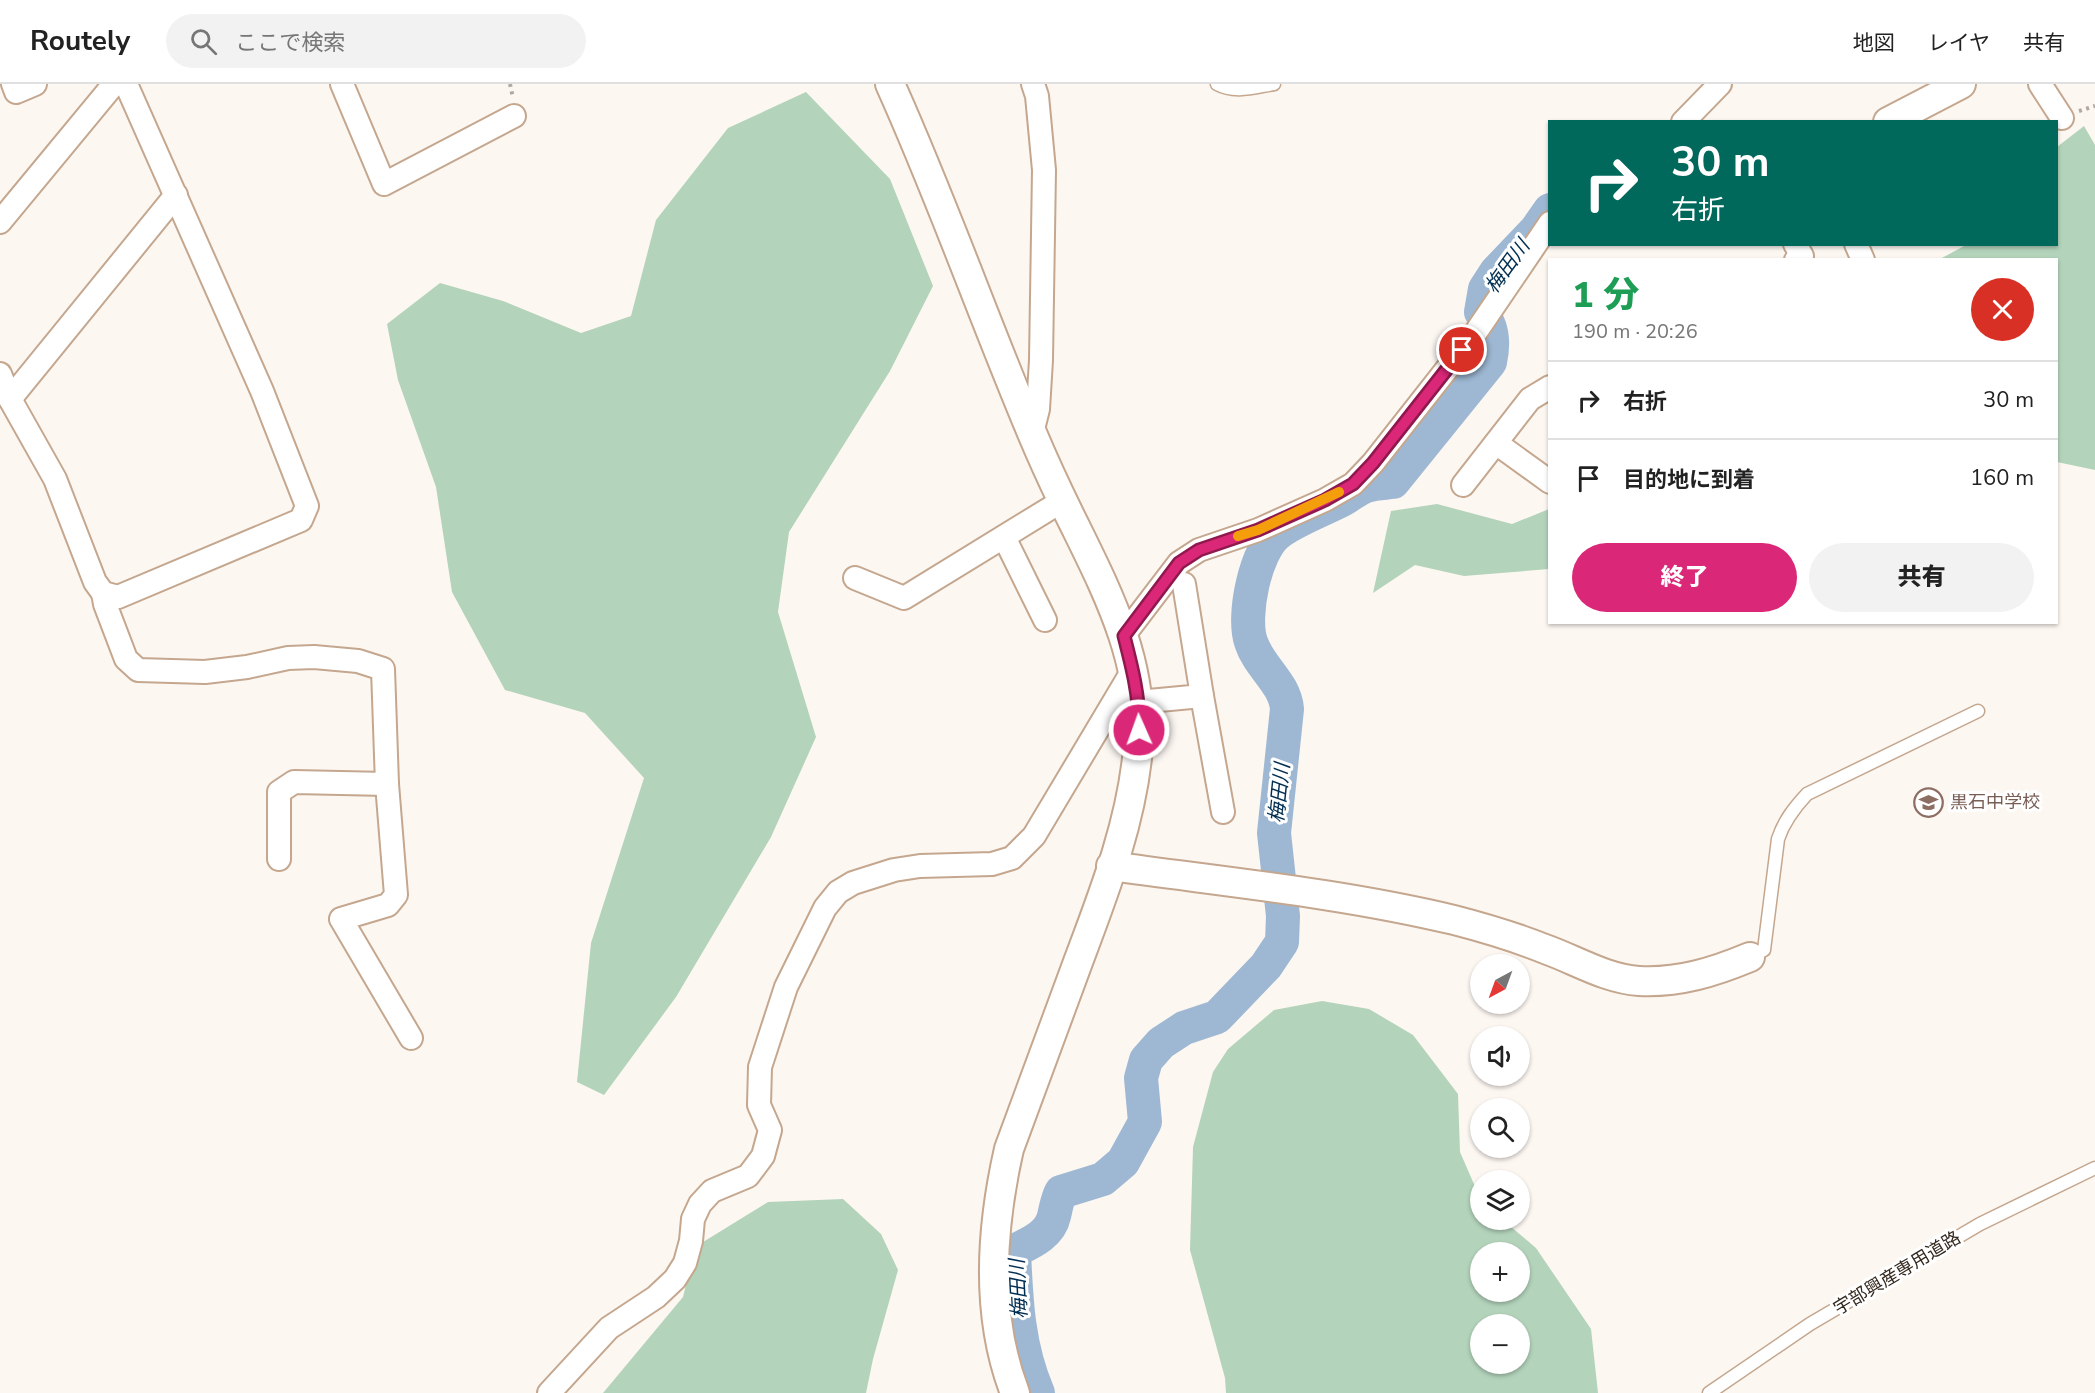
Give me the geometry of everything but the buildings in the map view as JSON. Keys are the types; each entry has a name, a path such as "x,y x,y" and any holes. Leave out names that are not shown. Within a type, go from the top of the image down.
{"street":[{"path":"13,84 16,92 35,84"},
{"path":"0,222 114,84"},
{"path":"0,374 10,399 55,479 94,582 103,592 118,597 301,520 307,507 262,391 126,84"},
{"path":"342,84 384,184 514,116"},
{"path":"890,84 916,141 1032,433 1062,501 1111,599 1133,670 1139,712 1137,759 1125,821 1095,918 1009,1149 1003,1174 994,1246 994,1282 1003,1351 1015,1393"},
{"path":"1032,433 1038,409 1041,360 1044,170 1037,96 1033,84"},
{"path":"1685,120 1720,84"},
{"path":"1892,120 1961,84"},
{"path":"2040,84 2062,118"},
{"path":"10,399 176,195"},
{"path":"1124,636 1179,563 1199,550 1258,530 1325,500 1353,484 1373,463 1476,332 1548,226"},
{"path":"1463,485 1530,399 1548,388"},
{"path":"1496,443 1548,481"},
{"path":"855,578 904,598 1062,501"},
{"path":"1004,537 1045,620"},
{"path":"1184,584 1223,812"},
{"path":"103,592 105,604 126,659 138,670 205,672 247,667 288,658 314,657 358,661 383,669 387,784 396,895 388,905 341,920 411,1038"},
{"path":"549,1393 609,1329 656,1297 675,1279 685,1263 691,1241 693,1219 700,1204 712,1191 748,1176 763,1156 770,1130 759,1105 760,1067 786,987 825,908 838,892 871,876 920,866 992,864 1012,858 1034,836 1133,670"},
{"path":"1138,702 1203,696"},
{"path":"279,859 279,792 294,782 387,784"},
{"path":"1111,866 1377,904 1453,920 1507,935 1612,976 1638,981 1696,976 1750,957"}],"lane":[{"path":"1217,84 1227,89 1274,84"},
{"path":"1750,957 1764,950 1778,839 1782,825 1807,794 1978,711"},
{"name":"宇部興産専用道路","path":"1709,1393 1810,1324 1980,1224 2095,1168"}],"green space":[{"path":"806,92 890,179 933,286 890,371 789,532 778,612 816,737 771,837 676,997 604,1095 577,1082 591,943 644,778 585,713 505,690 452,592 436,487 398,380 387,324 440,283 503,301 581,333 631,316 656,220 728,128"},
{"path":"2084,126 2095,145 2095,470 2058,462 2058,258 1942,258 1964,246 2058,246 2058,146"},
{"path":"1437,504 1512,524 1548,509 1548,569 1464,576 1415,565 1373,593 1391,511"},
{"path":"1322,1001 1369,1009 1413,1035 1458,1094 1460,1152 1470,1175 1470,1230 1515,1230 1529,1242 1470,1242 1470,1302 1530,1302 1530,1243 1536,1248 1591,1329 1598,1393 1226,1393 1225,1378 1190,1250 1193,1147 1213,1072 1228,1049 1274,1010"},
{"path":"843,1199 881,1234 898,1270 866,1393 603,1393 683,1297 695,1247 768,1202"}],"waterway":[{"name":"梅田川","path":"1038,1393 1022,1341 1014,1251 1038,1238 1052,1223 1061,1192 1103,1179 1123,1162 1145,1122 1141,1078 1146,1060 1161,1043 1184,1028 1217,1017 1266,966 1282,942 1283,916 1274,833 1287,709 1282,691 1251,642 1248,617 1252,585 1262,555 1277,534 1291,525 1363,487 1393,482 1490,362 1492,336 1481,312 1485,289 1496,272 1536,230 1548,213"}],"slow traffic":[{"path":"1238,536 1258,530 1339,492"}],"place":[{"name":"黒石中学校","path":"1929,802"}],"route":[{"path":"1139,730 1133,670 1124,636 1179,563 1199,550 1258,530 1325,500 1353,484 1373,463 1462,350"}]}
